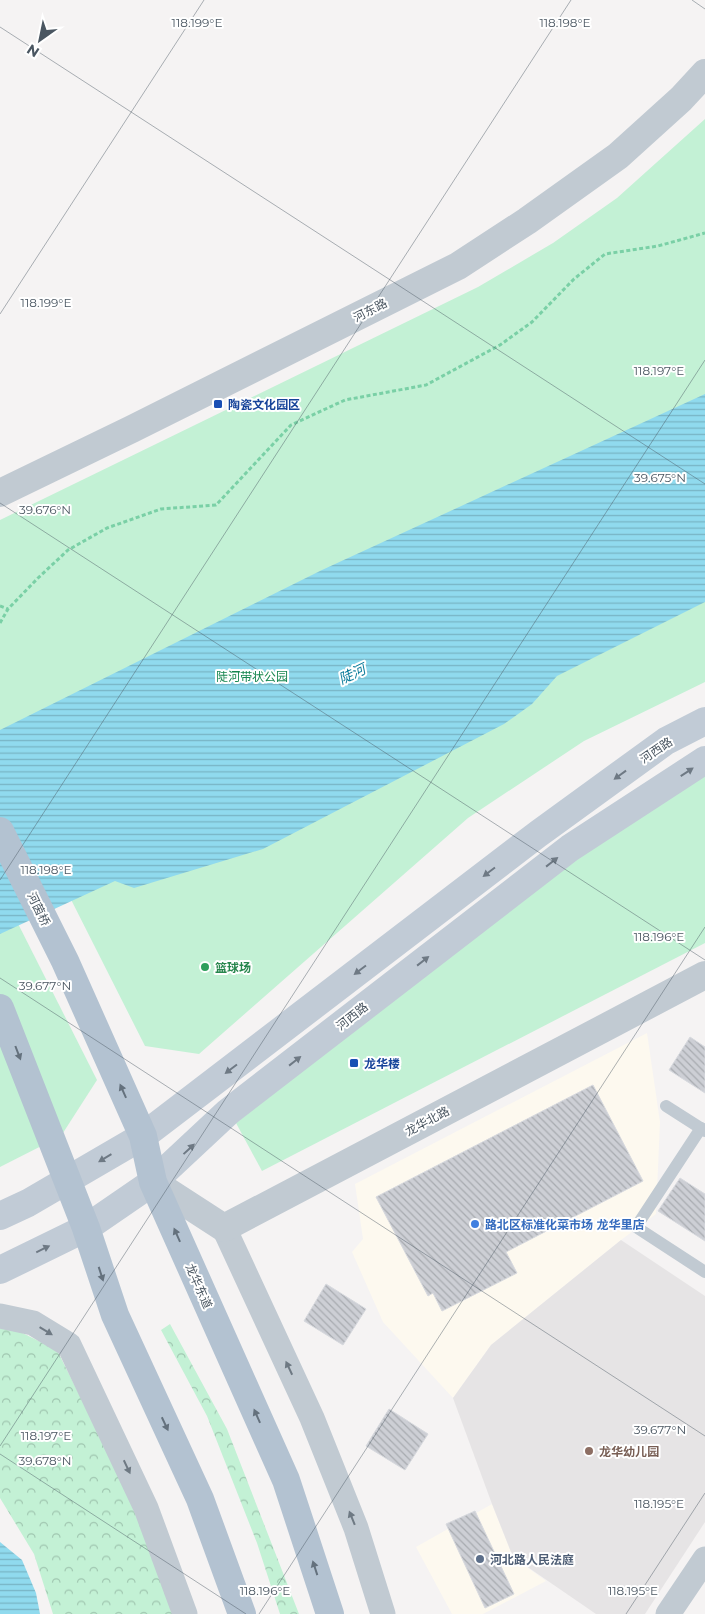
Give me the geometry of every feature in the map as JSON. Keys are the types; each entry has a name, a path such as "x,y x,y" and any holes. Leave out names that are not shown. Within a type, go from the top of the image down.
{"main road":[{"name":"河西路","path":"0,1216 28,1203 143,1136 546,829 666,741 705,721"},
{"name":"河西路","path":"0,1270 86,1228 153,1182 228,1112 570,848 705,760"},
{"name":"河茵桥","path":"0,831 65,961"},
{"name":"龙华东道","path":"65,961 143,1136 153,1182 286,1480 330,1614"},
{"path":"0,1008 86,1228 114,1315 200,1499 242,1614"}],"street":[{"name":"河东路","path":"0,493 458,266 527,221 618,156 681,99 705,73"},
{"name":"龙华北路","path":"224,1228 705,975"},
{"path":"153,1182 224,1228 312,1418 356,1528 383,1614"},
{"path":"0,1316 33,1323 69,1345 146,1508 185,1614"},
{"path":"668,1614 702,1571"}],"lane":[{"path":"666,1106 703,1130 636,1227 705,1272"}],"path":[{"path":"0,623 8,609 68,550 107,528 161,509 216,505 291,425 345,400 426,385 500,345 532,322 574,278 604,254 658,246 705,233"},
{"path":"0,606 8,609"}],"shaded area":[{"path":"647,1033 660,1122 656,1214 491,1345 453,1398 383,1322 352,1252 363,1239 355,1184"},
{"name":"龙华幼儿园","path":"621,1240 705,1296 705,1522 645,1614 596,1614 513,1557 453,1398 491,1345"},
{"path":"492,1504 513,1557 546,1581 483,1614 452,1614 416,1547"}],"green space":[{"name":"陡河带状公园","path":"705,119 705,682 584,741 468,818 199,1054 145,1046 0,759 0,520 478,287 553,243 617,198"},
{"path":"705,773 705,943 262,1171 236,1123 554,869"},
{"path":"0,888 97,1080 61,1136 0,1167"},
{"path":"0,1322 57,1350 116,1468 178,1614 53,1614 34,1554 0,1498"},
{"path":"170,1324 227,1429 299,1614 280,1614 257,1543 207,1416 161,1330"}],"water":[{"name":"陡河","path":"705,394 705,602 557,676 532,704 504,724 263,849 134,888 115,881 0,934 0,730 322,570"},
{"path":"0,1542 22,1560 36,1593 40,1614 0,1614"}],"building":[{"path":"690,1037 705,1047 705,1093 669,1070"},
{"name":"路北区标准化菜市场 龙华里店","path":"593,1085 643,1181 506,1252 517,1273 442,1311 433,1293 428,1296 376,1197"},
{"path":"680,1178 705,1194 705,1241 658,1211"},
{"path":"326,1284 366,1309 343,1345 304,1321"},
{"path":"389,1409 428,1434 405,1470 366,1446"},
{"name":"河北路人民法庭","path":"475,1511 514,1594 485,1608 446,1524"}],"place":[{"name":"陶瓷文化园区","path":"218,404"},
{"name":"篮球场","path":"205,967"},
{"name":"龙华楼","path":"354,1063"},
{"name":"路北区标准化菜市场 龙华里店","path":"475,1224"},
{"name":"龙华幼儿园","path":"589,1451"},
{"name":"河北路人民法庭","path":"480,1559"}]}
